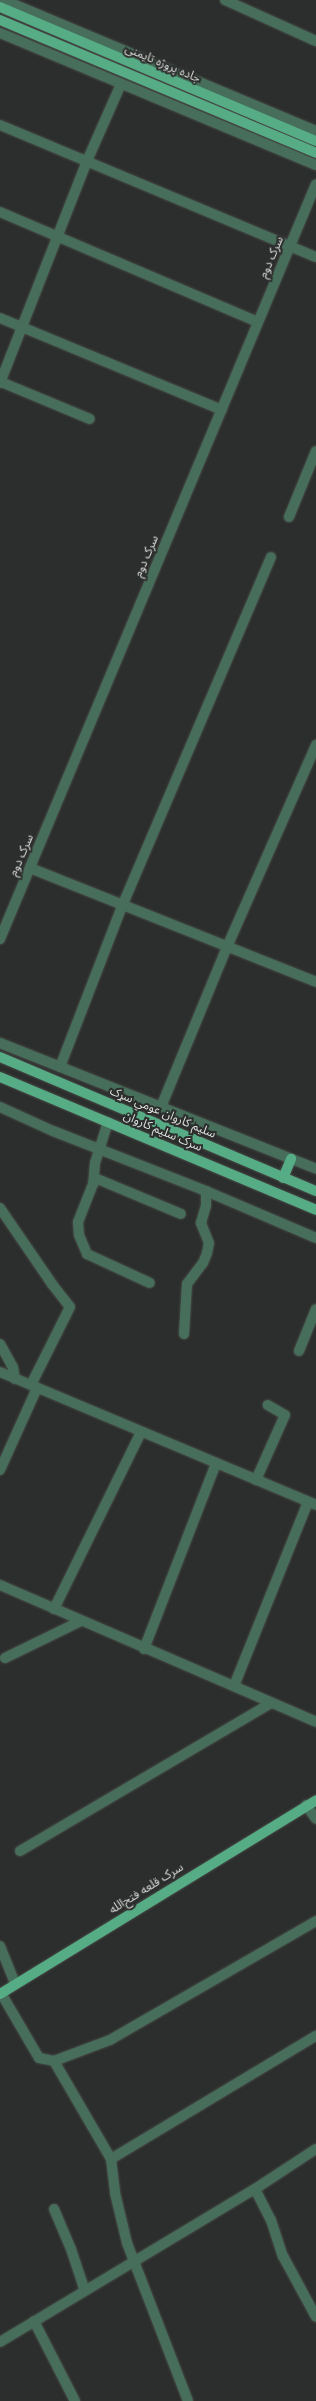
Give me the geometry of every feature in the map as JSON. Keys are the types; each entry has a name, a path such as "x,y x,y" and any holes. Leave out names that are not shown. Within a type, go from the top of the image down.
{"main road":[{"name":"جاده پروژه تایمنی","path":"0,7 316,140"},
{"name":"جاده پروژه تایمنی","path":"0,20 316,153"},
{"name":"سلیم کاروان عومي سړک","path":"0,1057 316,1191"},
{"name":"سرک سلیم کاروان","path":"0,1077 316,1210"},
{"path":"283,1178 291,1159"},
{"name":"سرک قلعه فتح‌الله","path":"306,1804 316,1791"},
{"name":"سرک قلعه فتح‌الله","path":"0,1994 15,1983 306,1804 316,1800"}],"street":[{"name":"جاده پروژه تایمنی","path":"4,0 316,131"},
{"path":"225,0 316,42"},
{"path":"0,33 316,165"},
{"path":"90,419 0,383 87,161 121,84"},
{"path":"0,125 316,257"},
{"name":"سرک دوم","path":"0,939 316,184"},
{"path":"0,212 58,235 258,322"},
{"path":"0,318 222,410"},
{"path":"289,517 316,452"},
{"path":"60,1066 123,904 271,557"},
{"path":"161,1107 227,946 316,745"},
{"path":"30,868 315,980"},
{"path":"0,1043 316,1169"},
{"path":"0,1107 53,1131 206,1191 316,1238"},
{"path":"108,1122 98,1148 94,1167 95,1178 78,1222 79,1235 83,1247 88,1254 150,1283"},
{"path":"95,1178 181,1214"},
{"path":"184,1334 187,1284 204,1263 209,1243 201,1223 206,1206 206,1191"},
{"path":"0,1208 52,1284 70,1307 34,1386 0,1470"},
{"path":"299,1351 316,1309"},
{"path":"0,1344 13,1367 15,1379"},
{"path":"0,1372 312,1504 234,1686"},
{"path":"256,1480 285,1414 268,1405"},
{"path":"54,1609 141,1432"},
{"path":"144,1649 216,1463"},
{"path":"0,1585 81,1622 316,1722"},
{"path":"5,1658 81,1622"},
{"path":"20,1851 271,1703"},
{"path":"306,1804 316,1819"},
{"path":"0,1994 40,2058 54,2061 110,2040 316,1922"},
{"path":"0,1946 15,1983"},
{"path":"112,2159 316,2036"},
{"path":"54,2061 112,2159 120,2218 135,2262 188,2401"},
{"path":"0,2342 255,2189 316,2149"},
{"path":"255,2189 271,2220 283,2256 316,2317"},
{"path":"54,2209 72,2249 85,2291"},
{"path":"34,2321 75,2401"}]}
